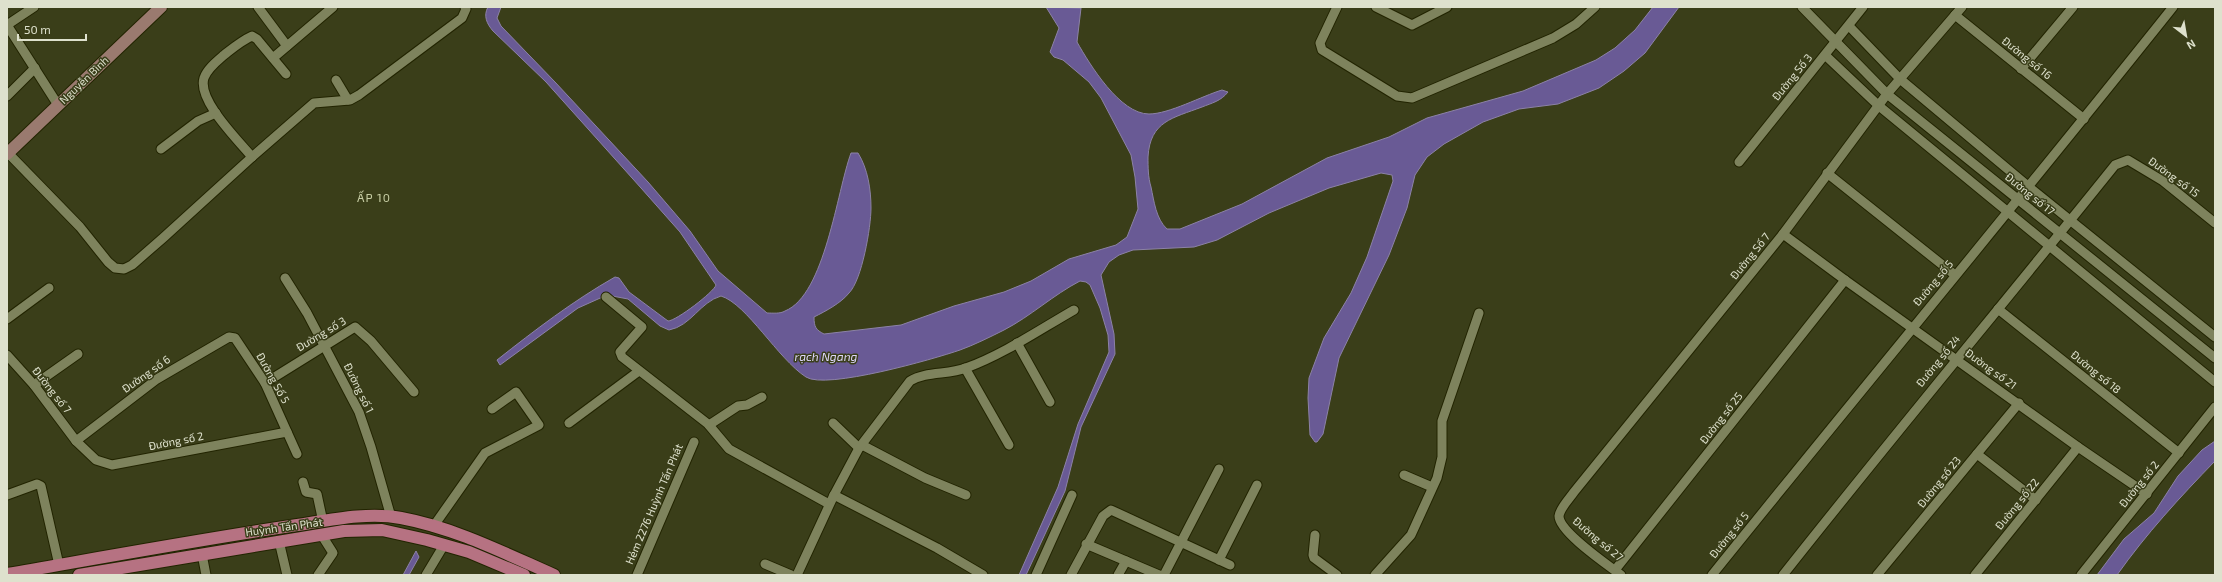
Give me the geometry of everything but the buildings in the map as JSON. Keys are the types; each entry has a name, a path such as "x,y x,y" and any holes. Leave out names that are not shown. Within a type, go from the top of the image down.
{"main road":[{"name":"Nguyễn Bình","path":"8,153 161,7"},
{"name":"Huỳnh Tấn Phát","path":"7,574 363,516 401,518 486,543 554,575"},
{"name":"Huỳnh Tấn Phát","path":"79,575 130,571 202,554 322,534 344,531 382,530 469,552 524,575"}],"street":[{"path":"34,7 7,25 58,105"},
{"path":"258,7 287,46"},
{"path":"273,58 334,7"},
{"path":"8,153 80,227 108,262 115,268 124,269 132,265 163,238 314,103 348,100 365,91 462,18 466,9 465,7"},
{"path":"1337,7 1320,43 1322,50 1397,96 1412,98 1553,38 1576,24 1595,7"},
{"path":"1376,7 1412,25 1447,7"},
{"path":"1802,7 1836,41"},
{"name":"Đường Số 3","path":"1739,162 1864,7"},
{"name":"Đường Số 7","path":"1560,520 1561,512 1574,492 1783,234 1887,94 1962,7"},
{"path":"2021,69 2074,7"},
{"name":"Đường số 5","path":"1712,575 1915,330 1955,275 2019,200 2173,7"},
{"name":"Đường số 16","path":"1955,16 2084,119"},
{"name":"Đường số 17","path":"1849,26 1900,79 2037,194 2215,337"},
{"path":"252,157 207,100 202,87 204,77 214,63 244,40 252,36 257,39 286,74"},
{"name":"Đường số 17","path":"1836,41 1887,94 2215,358"},
{"path":"1825,55 1879,106 2215,382"},
{"path":"8,91 35,68"},
{"path":"336,80 348,100"},
{"path":"161,149 198,121 216,113"},
{"name":"Đường số 15","path":"2115,165 2128,160 2162,181 2215,223"},
{"name":"Đường số 24","path":"1783,575 1956,358 2061,234 2070,220 2115,165"},
{"path":"1827,173 1955,275"},
{"name":"Đường số 21","path":"1783,234 2078,447 2147,494"},
{"name":"Đường số 1","path":"285,278 324,346 359,412 372,447 391,517"},
{"name":"Đường số 25","path":"1618,572 1845,280"},
{"path":"7,319 49,288"},
{"path":"606,297 642,327 620,352 622,357 709,425 729,449 829,504"},
{"name":"Đường số 18","path":"1998,308 2178,453"},
{"path":"796,575 829,504 861,446 881,422 906,386 913,379 965,368 1017,343 1074,310"},
{"path":"1375,575 1411,535 1437,478 1442,457 1442,421 1479,314"},
{"name":"Đường số 3","path":"265,383 355,327 371,341 414,392"},
{"name":"Đường số 6","path":"76,441 157,380 229,336 235,338"},
{"name":"Đường Số 5","path":"235,338 265,383 297,454"},
{"path":"1017,343 1050,402"},
{"path":"34,385 78,354"},
{"name":"Đường số 7","path":"7,355 34,385 76,441"},
{"path":"965,368 1010,445"},
{"path":"569,424 638,371"},
{"path":"433,527 485,453 540,425 516,392 492,409"},
{"path":"709,425 738,406 747,405 762,397"},
{"name":"Đường số 23","path":"1877,575 2019,403"},
{"name":"Đường số 2","path":"2081,575 2215,407"},
{"path":"833,423 861,446 925,478 966,495"},
{"name":"Đường số 2","path":"76,441 96,460 112,465 287,432"},
{"name":"Hẻm 2276 Huỳnh Tấn Phát","path":"637,575 694,442"},
{"name":"Đường số 22","path":"1975,575 2078,447"},
{"path":"1977,454 2036,500"},
{"path":"1164,575 1219,469"},
{"path":"1404,475 1432,487"},
{"path":"303,482 306,492 317,494 323,522"},
{"path":"7,495 37,484 41,486 59,565"},
{"path":"1219,560 1257,485"},
{"path":"834,495 937,548 983,575"},
{"path":"1036,575 1072,495"},
{"path":"1071,575 1086,544 1103,516 1112,510 1230,565"},
{"name":"Đường số 27","path":"1560,520 1567,531 1618,572"},
{"path":"318,575 333,553 322,534"},
{"path":"1315,535 1314,558 1337,575"},
{"path":"279,541 287,575"},
{"path":"1086,544 1159,575"},
{"path":"426,575 444,545"},
{"path":"202,554 206,575"},
{"path":"1118,575 1126,561"},
{"path":"765,564 791,575"}],"water":[{"name":"rạch Ngang","path":"488,7 501,7 497,18 501,26 648,182 690,231 718,271 767,313 779,313 785,311 799,301 810,285 820,264 828,240 851,153 858,153 867,173 871,208 865,253 858,277 849,293 838,303 814,317 816,328 824,334 901,325 954,306 1004,292 1031,281 1069,259 1116,245 1127,237 1138,209 1131,155 1101,98 1089,82 1063,60 1054,57 1050,52 1059,28 1046,7 1081,8 1077,42 1107,87 1127,106 1138,112 1149,114 1166,111 1222,90 1228,92 1216,101 1173,118 1158,128 1153,136 1148,157 1149,176 1154,204 1160,220 1167,229 1180,229 1242,204 1327,158 1389,137 1427,118 1523,91 1596,60 1615,48 1635,30 1653,7 1679,7 1645,53 1624,71 1599,88 1558,104 1519,109 1483,122 1444,144 1427,157 1415,175 1407,208 1389,255 1339,358 1323,434 1317,442 1315,442 1310,435 1308,398 1309,378 1324,338 1351,293 1367,257 1393,181 1392,175 1381,173 1329,188 1269,213 1217,240 1194,247 1133,250 1119,255 1109,262 1101,275 1114,334 1115,354 1081,427 1065,491 1026,575 1019,575 1058,487 1078,424 1109,352 1108,335 1100,308 1090,285 1086,282 1080,281 1004,330 960,350 881,372 835,380 817,380 806,377 795,369 752,320 731,301 721,296 707,303 690,319 677,328 669,330 660,326 628,299 607,295 578,308 500,365 497,360 554,316 615,277 619,278 629,292 668,321 694,306 709,294 716,285 680,232 546,82 493,31 486,20"},
{"path":"2215,441 2215,461 2164,516 2117,575 2097,575 2124,539 2154,513 2178,476 2202,450"},
{"path":"416,551 419,557 409,575 403,575"}],"district":[{"name":"ẤP 10","path":"374,198"}]}
